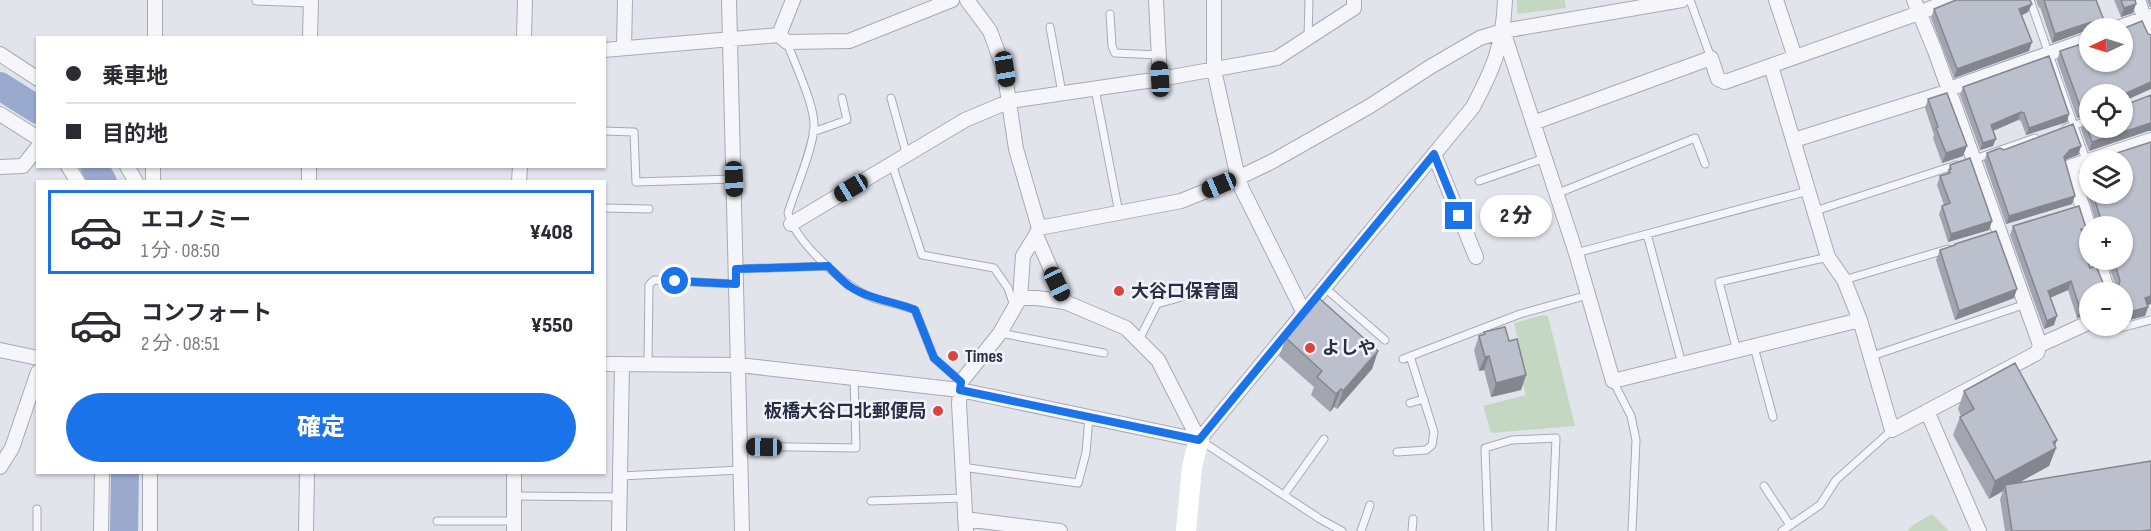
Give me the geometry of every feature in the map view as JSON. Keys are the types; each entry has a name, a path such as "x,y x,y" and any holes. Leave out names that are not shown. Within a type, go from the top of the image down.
{"street":[{"path":"155,0 155,36"},
{"path":"524,36 525,0"},
{"path":"624,48 625,0"},
{"path":"729,0 742,531"},
{"path":"783,39 793,0"},
{"path":"606,50 731,40 849,41 952,0"},
{"path":"967,0 990,31 1005,69 1016,149 1037,232 1065,302"},
{"path":"1156,0 1160,79"},
{"path":"1214,0 1214,70 1238,178 1304,313"},
{"path":"790,224 965,120 1010,101 1160,79 1277,58 1354,8 1354,0"},
{"path":"1186,531 1192,467 1199,440 1473,107 1493,68 1503,31 1505,0"},
{"path":"1776,0 1795,57"},
{"path":"1533,123 1711,58 1718,79 1725,82 1795,57 1917,7 1952,0"},
{"path":"2138,0 2148,17 2151,36"},
{"path":"310,36 311,1"},
{"path":"1060,531 965,525 960,386 1000,333 1018,303 1023,256 1037,232 1181,201 1238,178 1273,161 1370,106 1480,38 1503,31 1673,1"},
{"path":"1771,66 1828,257 1844,280 1860,320 1892,430 2037,353 2040,345 1935,51 1917,7"},
{"path":"2133,22 2148,17"},
{"path":"1503,31 1576,253 1613,381 1860,320"},
{"path":"1794,140 1949,90 2079,43"},
{"path":"0,54 36,78"},
{"path":"0,114 36,137"},
{"path":"2118,150 2151,140"},
{"path":"0,167 23,166 36,150"},
{"path":"1434,154 1476,257"},
{"path":"2079,163 2070,167 2077,209 2081,216"},
{"path":"1018,303 1037,298 1065,302 1111,324 1126,328 1158,360 1199,440"},
{"path":"2040,345 2079,327"},
{"path":"0,350 36,358"},
{"path":"606,364 739,365 854,378 960,386 1089,417 1199,440"},
{"path":"619,531 622,364"},
{"path":"0,466 12,448 36,378"},
{"path":"1927,411 1979,531"},
{"path":"101,531 102,474"},
{"path":"150,474 150,531"},
{"path":"306,531 307,474"},
{"path":"514,474 514,526"}],"lane":[{"path":"1308,38 1309,0"},
{"path":"1690,0 1711,58"},
{"path":"2030,0 2083,150"},
{"path":"256,1 311,1"},
{"path":"1110,14 1112,46 1115,53 1159,55"},
{"path":"1050,27 1062,93"},
{"path":"783,39 810,106 814,126 788,213 790,224 802,240 848,285 864,293 915,310 934,358 960,386"},
{"path":"1095,89 1119,213"},
{"path":"813,132 847,120 842,98"},
{"path":"891,98 907,156"},
{"path":"2063,129 2079,123"},
{"path":"606,131 634,132 636,182 734,179"},
{"path":"1815,211 2041,136"},
{"path":"1556,194 1695,138 1705,164"},
{"path":"1479,181 1545,158"},
{"path":"892,164 922,255 994,268 1018,303"},
{"path":"1576,253 1809,190"},
{"path":"606,208 649,209"},
{"path":"1647,234 1682,364"},
{"path":"1844,280 1956,246"},
{"path":"1737,351 1719,282 1828,257"},
{"path":"648,365 649,285 654,280 736,277 828,266"},
{"path":"1324,288 1385,340"},
{"path":"1402,359 1520,314 1588,296"},
{"path":"1139,340 1157,304 1182,297"},
{"path":"1872,356 2026,304"},
{"path":"2133,325 2151,320"},
{"path":"1000,333 1104,353"},
{"path":"1754,347 1773,417"},
{"path":"1397,452 1426,450 1432,446 1434,432 1410,356"},
{"path":"740,447 856,448 854,378"},
{"path":"1613,381 1630,416 1636,440 1632,531"},
{"path":"1410,403 1424,399"},
{"path":"962,466 1078,483 1086,453 1089,417"},
{"path":"1782,531 1820,505 1836,480 1892,430"},
{"path":"1488,531 1485,448 1512,440 1556,438 1552,531"},
{"path":"1284,495 1324,439"},
{"path":"1199,440 1342,531"},
{"path":"621,476 741,470"},
{"path":"1764,486 1790,525"},
{"path":"514,496 621,497"},
{"path":"871,501 964,498"},
{"path":"1361,531 1370,505"},
{"path":"37,508 37,531"},
{"path":"1412,531 1413,519"},
{"path":"437,521 514,526"}],"green space":[{"path":"1517,0 1565,0 1566,8 1517,14"},
{"path":"1543,315 1548,316 1575,426 1491,433 1483,406 1526,395 1521,377 1524,365 1514,323"},
{"path":"1932,514 1949,531 1907,531 1913,525"}],"building":[{"path":"1956,0 2030,0 2032,4 2019,9 2032,42 1957,69 1934,9"},
{"path":"2044,0 2096,0 2103,18 2079,18 2079,26 2055,34"},
{"path":"2121,0 2135,0 2136,4 2124,8"},
{"path":"2142,21 2148,34 2151,35 2151,82 2133,90 2133,84 2079,84 2079,103 2060,51 2079,45 2079,72 2133,72 2133,25"},
{"path":"2049,56 2069,114 2029,128 2024,113 2021,112 1991,125 1996,139 1983,143 1963,87"},
{"path":"1947,93 1967,146 1946,153 1928,99"},
{"path":"2151,95 2151,123 2133,129 2133,102"},
{"path":"2073,124 2081,146 2070,150 2064,157 2075,196 2009,216 1987,153 2000,148 2004,150"},
{"path":"2091,138 2104,138 2092,142"},
{"path":"2151,142 2151,296 2145,298 2148,307 2133,311 2133,282 2120,282 2117,270 2133,270 2133,216 2100,216 2096,204 2133,204 2133,150 2126,150"},
{"path":"1970,158 1992,221 1951,234 1942,206 1950,203 1940,176 1950,173 1950,165"},
{"path":"2079,206 2082,216 2079,216 2079,270 2098,270 2103,282 2079,282 2079,306 2071,281 2048,291 2057,316 2047,321 2013,226"},
{"path":"1996,231 2017,289 1959,311 1940,250"},
{"path":"1319,298 1378,351 1343,391 1341,389 1336,394 1317,377 1322,371 1286,338"},
{"path":"1505,327 1509,341 1517,339 1526,375 1496,383 1489,356 1485,357 1479,336 1485,334 1484,332"},
{"path":"2015,363 2057,440 2053,442 2056,448 1995,481 1960,417 1974,409 1964,391"},
{"path":"2151,461 2151,530 2012,531 2005,485"}],"waterway":[{"path":"0,86 36,109"},
{"path":"95,168 102,180"},
{"path":"124,531 125,474"}],"place":[{"name":"大谷口保育園","path":"1119,291"},
{"name":"よしや","path":"1310,348"},
{"name":"Times","path":"953,356"},
{"name":"板橋大谷口北郵便局","path":"938,411"}],"route":[{"path":"675,281 736,284 736,269 828,266 848,285 872,297 915,310 934,358 961,382 960,390 1199,440 1434,154 1459,216"}]}
